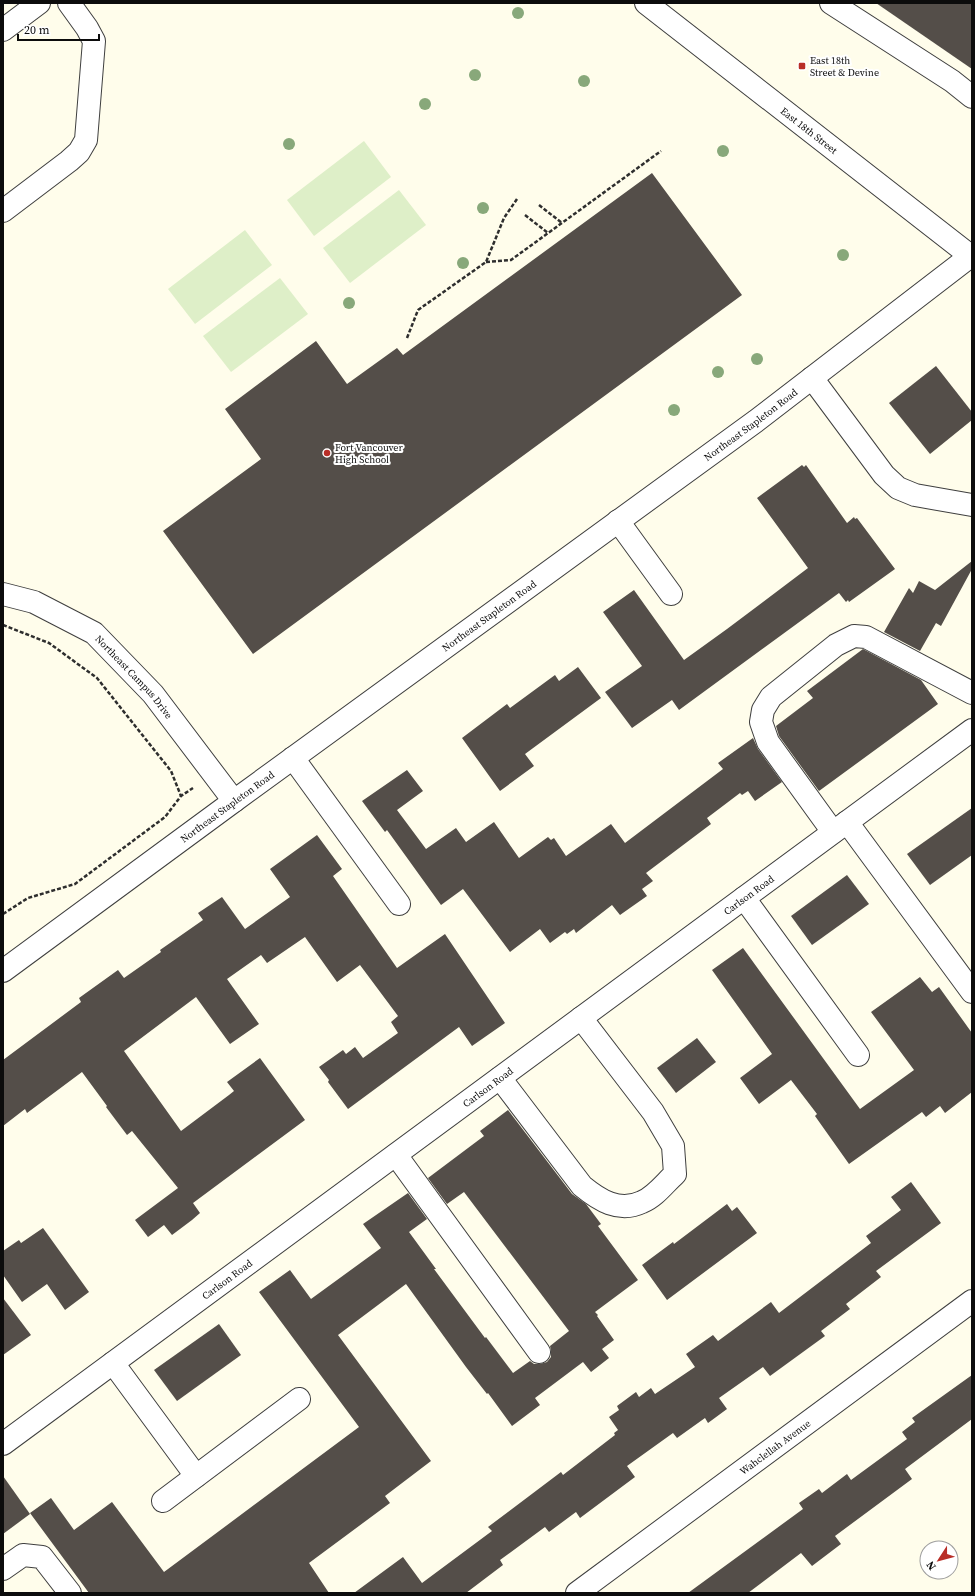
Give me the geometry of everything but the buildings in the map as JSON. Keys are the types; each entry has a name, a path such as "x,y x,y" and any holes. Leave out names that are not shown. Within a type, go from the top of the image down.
{"street":[{"path":"3,30 39,3"},
{"path":"3,211 69,162 79,152 86,140 94,41 87,28 69,3"},
{"name":"East 18th Street","path":"646,3 972,256"},
{"path":"831,3 952,81 972,96"},
{"name":"Northeast Stapleton Road","path":"3,971 756,421 972,256"},
{"path":"812,378 884,475 898,488 915,495 972,505"},
{"path":"618,521 671,594"},
{"name":"Northeast Campus Drive","path":"3,594 34,602 94,633 153,694 234,801"},
{"path":"972,693 866,637 854,636 836,645 771,697 763,710 760,722 768,742 840,827 972,992"},
{"name":"Carlson Road","path":"3,1444 972,730"},
{"path":"293,758 399,904"},
{"path":"744,898 858,1055"},
{"path":"500,1078 582,1186 598,1199 620,1207 642,1203 675,1174 673,1146 653,1112 581,1018"},
{"path":"396,1155 539,1352"},
{"name":"Wahclellah Avenue","path":"577,1593 972,1301"},
{"path":"113,1363 196,1476"},
{"path":"163,1501 299,1399"},
{"path":"3,1569 23,1555 42,1558 70,1593"}],"path":[{"path":"407,338 418,310 486,262 511,260 661,151"},
{"path":"486,262 504,218 517,199"},
{"path":"539,205 562,223"},
{"path":"525,214 548,233"},
{"path":"3,625 49,643 97,678 171,771 181,796 165,817 75,884 28,898 3,914"}],"green space":[{"path":"364,141 391,177 314,236 287,200"},
{"path":"399,190 426,225 350,283 323,248"},
{"path":"245,230 272,265 195,324 168,289"},
{"path":"280,278 308,314 231,372 203,336"}],"place":[{"name":"East 18th Street & Devine","path":"802,66"},
{"name":"Fort Vancouver High School","path":"327,453"}]}
